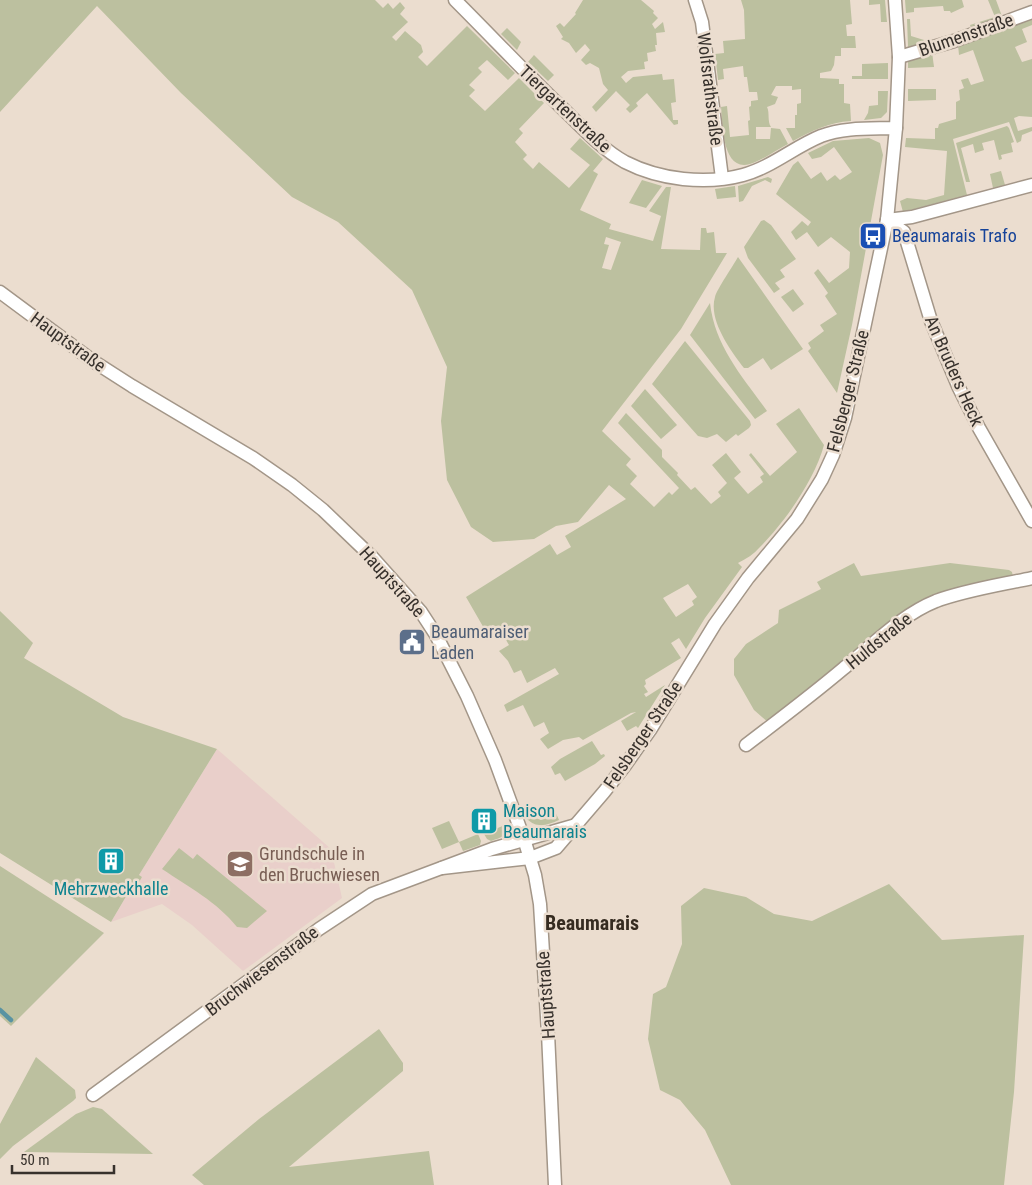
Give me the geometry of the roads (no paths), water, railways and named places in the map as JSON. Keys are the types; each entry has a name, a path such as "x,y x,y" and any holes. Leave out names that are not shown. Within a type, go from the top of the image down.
{"street":[{"name":"Tiergartenstraße","path":"455,0 565,110 616,156 644,170 668,177 703,180 742,175 758,170 812,140 834,132 896,128"},
{"name":"Wolfsrathstraße","path":"695,0 702,22 722,178"},
{"name":"Felsberger Straße","path":"530,858 556,848 626,764 650,730 715,624 748,578 797,518 822,479 833,455 846,418 887,220 896,128 899,57 894,0"},
{"name":"Blumenstraße","path":"899,57 954,40 1032,12"},
{"path":"887,220 912,217 1032,185"},
{"name":"An Bruders Heck","path":"887,220 904,232 931,321 959,388 979,428 1032,521"},
{"name":"Hauptstraße","path":"0,292 92,361 253,458 323,510 372,557 421,612 436,635 495,760 535,875 540,904 555,1185"},
{"name":"Huldstraße","path":"746,745 918,610 936,601 958,594 1032,578"},
{"path":"524,840 576,824"},
{"name":"Bruchwiesenstraße","path":"93,1095 350,906 393,884 492,849 524,840"},
{"name":"Bruchwiesenstraße","path":"442,868 530,858"}],"waterway":[{"path":"0,1010 11,1020"}],"place":[{"name":"Beaumarais Trafo","path":"873,236"},
{"name":"Beaumaraiser Laden","path":"412,642"},
{"name":"Maison Beaumarais","path":"484,821"},
{"name":"Mehrzweckhalle","path":"111,861"},
{"name":"Grundschule in den Bruchwiesen","path":"240,864"}],"district":[{"name":"Beaumarais","path":"592,923"}]}
